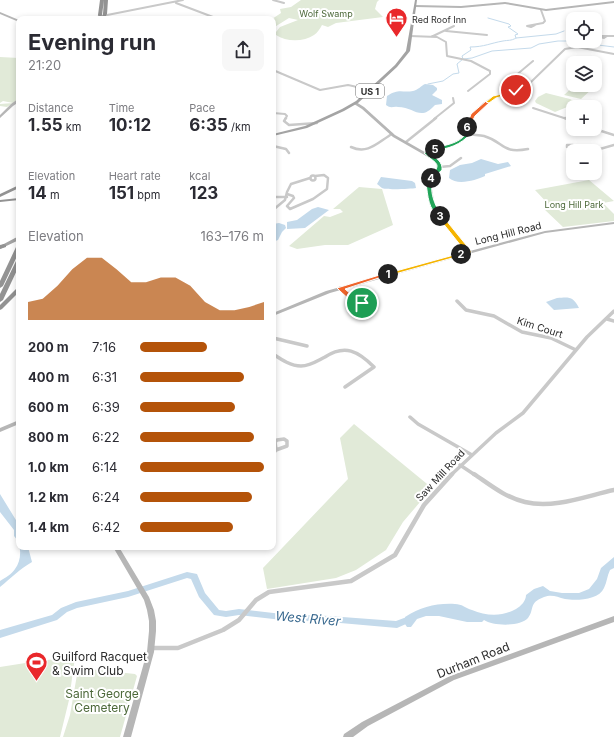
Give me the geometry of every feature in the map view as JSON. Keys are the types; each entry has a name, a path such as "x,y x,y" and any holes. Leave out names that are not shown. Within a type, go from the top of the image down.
{"highway":[{"path":"100,16 102,0"},
{"path":"104,16 106,0"},
{"path":"0,196 16,188"},
{"path":"0,201 16,199"},
{"path":"0,286 16,253"},
{"path":"0,300 16,267"},
{"path":"0,308 16,292"}],"main road":[{"name":"US 1","path":"276,134 317,123 355,103 371,90 396,66 408,48 416,0"},
{"path":"1,247 16,240"}],"street":[{"path":"104,16 176,3 183,0"},
{"path":"273,0 284,3"},
{"path":"415,6 466,7 505,3 541,10 614,2"},
{"path":"176,3 210,16"},
{"path":"535,25 541,24 545,21 541,10"},
{"path":"0,13 16,20"},
{"path":"431,37 454,26"},
{"path":"446,31 487,35"},
{"path":"410,36 431,37 444,40 446,42 446,54 456,59 471,61 490,71 490,74 468,91"},
{"path":"607,36 614,36"},
{"path":"468,134 467,126 470,119 486,104 494,97 527,88 531,82 565,49 577,47 614,54"},
{"path":"519,91 502,86 533,61"},
{"path":"276,71 285,74 303,84 318,89 348,85 371,90"},
{"path":"406,142 454,104 453,98"},
{"path":"0,117 16,103"},
{"path":"355,103 363,108 392,134 436,160 440,167"},
{"path":"533,108 566,119"},
{"path":"276,113 286,115 284,121 289,125 317,123"},
{"path":"602,131 614,135"},
{"path":"351,146 359,150 368,150 392,134"},
{"path":"426,153 458,143 468,134 484,136 503,148 511,151 528,149"},
{"path":"602,148 614,145"},
{"path":"276,147 286,149 289,153"},
{"path":"440,167 450,166 461,158"},
{"path":"440,167 440,170 430,179 429,183 433,207 469,252"},
{"path":"276,196 282,196 287,196 293,196 294,198 287,206 290,209 320,194 326,189 328,178 324,175 316,176 316,179 310,178 295,182 289,187 287,196 284,203 276,208"},
{"name":"Long Hill Road","path":"276,314 340,288 469,252 545,232 614,223"},
{"path":"340,288 355,300 374,309"},
{"name":"Kim Court","path":"457,301 466,310 494,316 522,332 551,338 576,350"},
{"name":"Saw Mill Road","path":"152,648 174,648 193,643 229,627 243,616 256,600 269,592 351,581 395,555 424,505 460,465 496,433 523,413 587,337 614,311"},
{"path":"607,318 614,321"},
{"path":"276,339 307,346"},
{"path":"276,356 287,363 300,366 311,364 339,350 351,350 358,353 374,367 345,387"},
{"path":"410,417 418,424 472,455"},
{"path":"0,430 16,423"},
{"path":"460,465 514,498 536,504 562,501 614,490"},
{"path":"118,550 147,599 154,627 152,648 127,737"},
{"name":"Durham Road","path":"347,737 365,724 452,678 614,619"}],"green space":[{"name":"Wolf Swamp","path":"301,0 379,0 375,9 383,17 336,23 328,27 322,25 314,35 310,37 300,40 290,40 276,35 276,32 280,27 298,20 289,18 276,26 276,16 281,13 280,9 291,7"},
{"path":"0,57 16,58 16,101 13,103 3,101 0,103"},
{"path":"567,92 589,92 581,99 564,95"},
{"path":"546,93 572,100 566,100 566,108 555,112 536,103 535,101 538,97"},
{"path":"13,103 7,107 0,106 0,104"},
{"name":"Long Hill Park","path":"589,180 614,201 603,203 614,214 614,221 563,227 544,209 551,207 535,190"},
{"path":"359,187 382,189 393,225 348,245 325,245 297,249 289,246 324,216 330,217 343,212 340,209 333,209"},
{"path":"354,424 432,488 403,522 386,550 356,570 336,578 267,589 263,568 348,479 340,438"},
{"name":"Guilford Racquet & Swim Club","path":"75,657 69,700 60,737 0,737 0,667"},
{"name":"Saint George Cemetery","path":"78,669 135,674 137,676 120,737 63,737 70,715"}],"water":[{"path":"425,84 433,85 437,88 432,95 442,100 442,104 435,105 430,110 421,113 386,105 387,96 398,91 413,91"},
{"path":"481,159 498,164 508,162 511,166 485,174 485,176 467,182 457,182 449,178 450,170 460,165 472,163"},
{"path":"381,177 412,181 415,183 416,188 384,189 377,184"},
{"path":"318,207 329,210 305,228 287,229 287,222 297,220 312,209"},
{"path":"276,224 285,225 286,228 276,241"},
{"path":"565,297 573,299 579,308 554,310 546,302"},
{"path":"0,494 16,520 16,538 14,536 14,530 0,512"},
{"path":"20,550 29,550 32,562 0,587 0,581 12,573 17,565"},
{"path":"614,557 614,568 610,570 604,588 597,595 587,599 575,600 552,596 544,597 539,599 534,604 528,618 519,623 506,625 484,620 482,622 467,622 439,616 426,616 417,619 411,627 407,627 405,624 405,617 423,608 435,605 457,604 483,614 494,615 511,612 518,608 524,601 526,595 534,589 543,586 550,591 579,593 589,589 597,579 601,568"}],"waterway":[{"path":"488,18 509,24 511,26 508,27 518,34 515,35 516,38"},
{"path":"516,38 556,34 564,31"},
{"path":"463,59 462,56 471,50 470,47 483,46 516,38"},
{"path":"463,59 472,58 492,51 531,48 539,44 566,41"},
{"path":"602,46 614,47"},
{"path":"428,84 443,81 453,74 459,73 457,64 463,59"},
{"name":"West River","path":"0,634 54,618 64,610 76,605 128,594 187,575 194,576 202,595 217,613 226,614 239,612 282,617 329,619 397,625 412,618"}],"place":[{"name":"Red Roof Inn","path":"397,38"},
{"name":"Guilford Racquet & Swim Club","path":"36,682"}],"route":[{"path":"362,303 355,300 340,288 469,252 433,207 429,183 430,179 440,170 440,166 436,160 426,153 464,140 468,134 467,126 473,115 494,97 519,91 516,90"}]}
